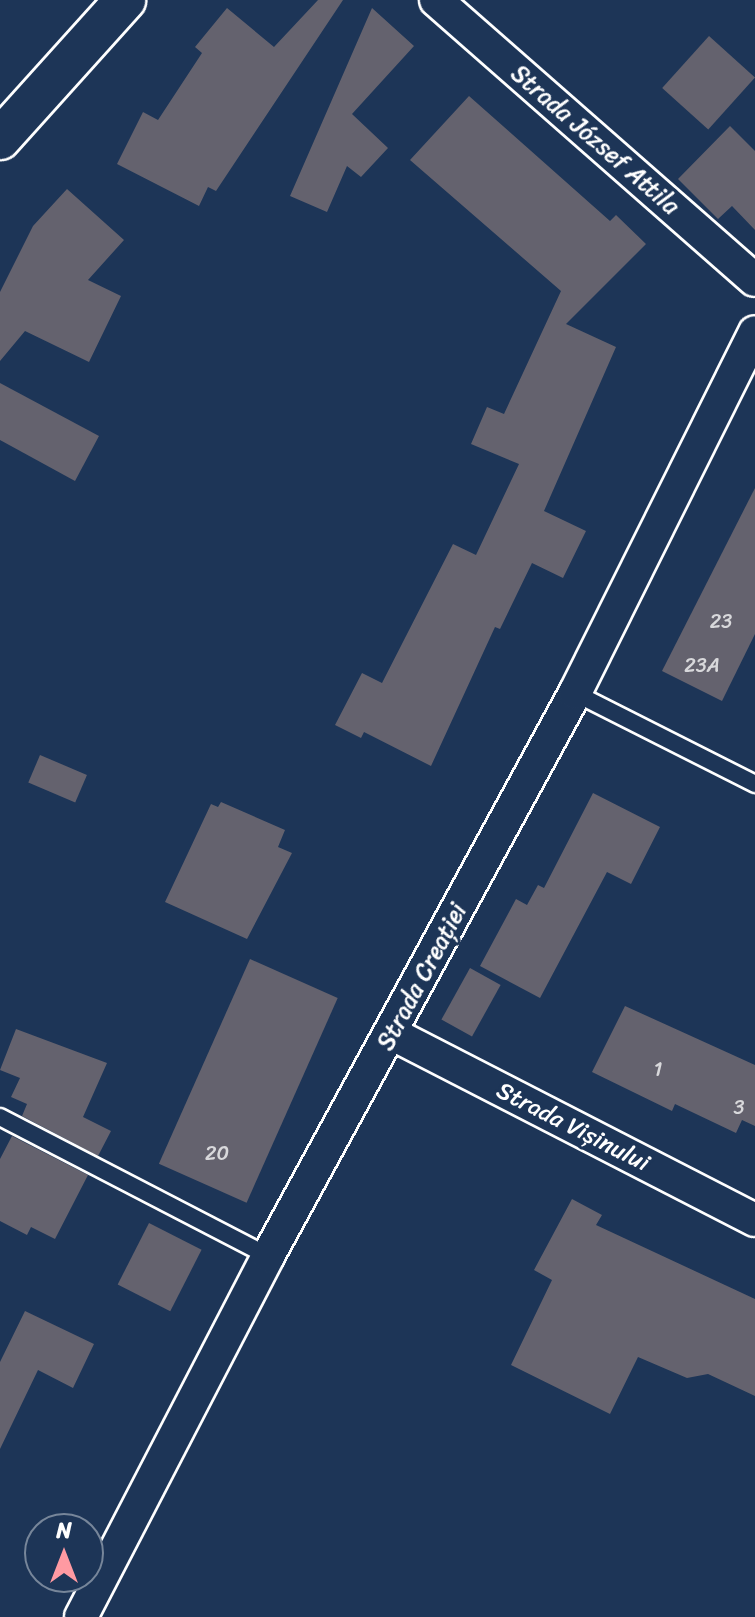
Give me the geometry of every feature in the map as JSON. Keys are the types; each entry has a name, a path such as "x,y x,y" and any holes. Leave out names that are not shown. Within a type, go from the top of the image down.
{"street":[{"path":"0,139 125,0"},
{"name":"Strada József Attila","path":"436,0 755,280"},
{"name":"Strada Creației","path":"81,1617 268,1256 575,693 755,332"},
{"name":"Strada Vișinului","path":"391,1033 755,1220"}],"lane":[{"path":"575,693 755,784"},
{"path":"0,1117 268,1256"}],"building":[{"path":"318,0 343,0 216,191 208,187 199,206 117,164 143,112 158,120 202,53 195,47 227,8 274,47"},
{"path":"372,8 414,46 352,114 388,148 361,177 347,166 327,212 290,196"},
{"path":"709,36 755,78 708,130 662,88"},
{"path":"469,96 610,221 616,215 646,244 566,324 616,347 544,511 586,531 563,578 532,563 500,629 495,627 431,766 364,732 361,738 335,725 362,673 382,683 453,544 476,555 519,464 471,444 487,407 504,414 561,291 410,160"},
{"path":"730,126 755,151 755,230 732,206 718,219 678,179"},
{"path":"67,189 124,240 88,280 121,296 89,362 25,331 0,361 0,292 33,226"},
{"path":"0,383 99,436 75,481 0,440"},
{"path":"755,488 755,634 722,701 662,671"},
{"path":"40,755 87,775 75,803 28,783"},
{"path":"593,793 660,827 631,884 607,872 540,998 480,966 516,899 527,905 538,885 544,888"},
{"path":"221,802 285,830 278,847 292,853 247,939 165,902 211,804 218,807"},
{"path":"250,959 338,998 247,1203 159,1164"},
{"path":"470,968 501,985 472,1037 441,1020"},
{"path":"625,1006 755,1065 755,1126 742,1120 736,1133 675,1104 672,1111 592,1072"},
{"path":"16,1029 107,1063 83,1117 111,1131 98,1156 22,1116 27,1104 11,1097 20,1078 0,1070"},
{"path":"12,1136 88,1175 55,1239 31,1227 27,1235 0,1221 0,1159"},
{"path":"572,1199 602,1215 596,1225 755,1299 755,1396 708,1374 687,1378 638,1357 610,1414 511,1365 552,1280 534,1270"},
{"path":"149,1223 202,1250 170,1311 118,1284"},
{"path":"25,1311 94,1344 73,1388 38,1370 0,1449 0,1362"}]}
